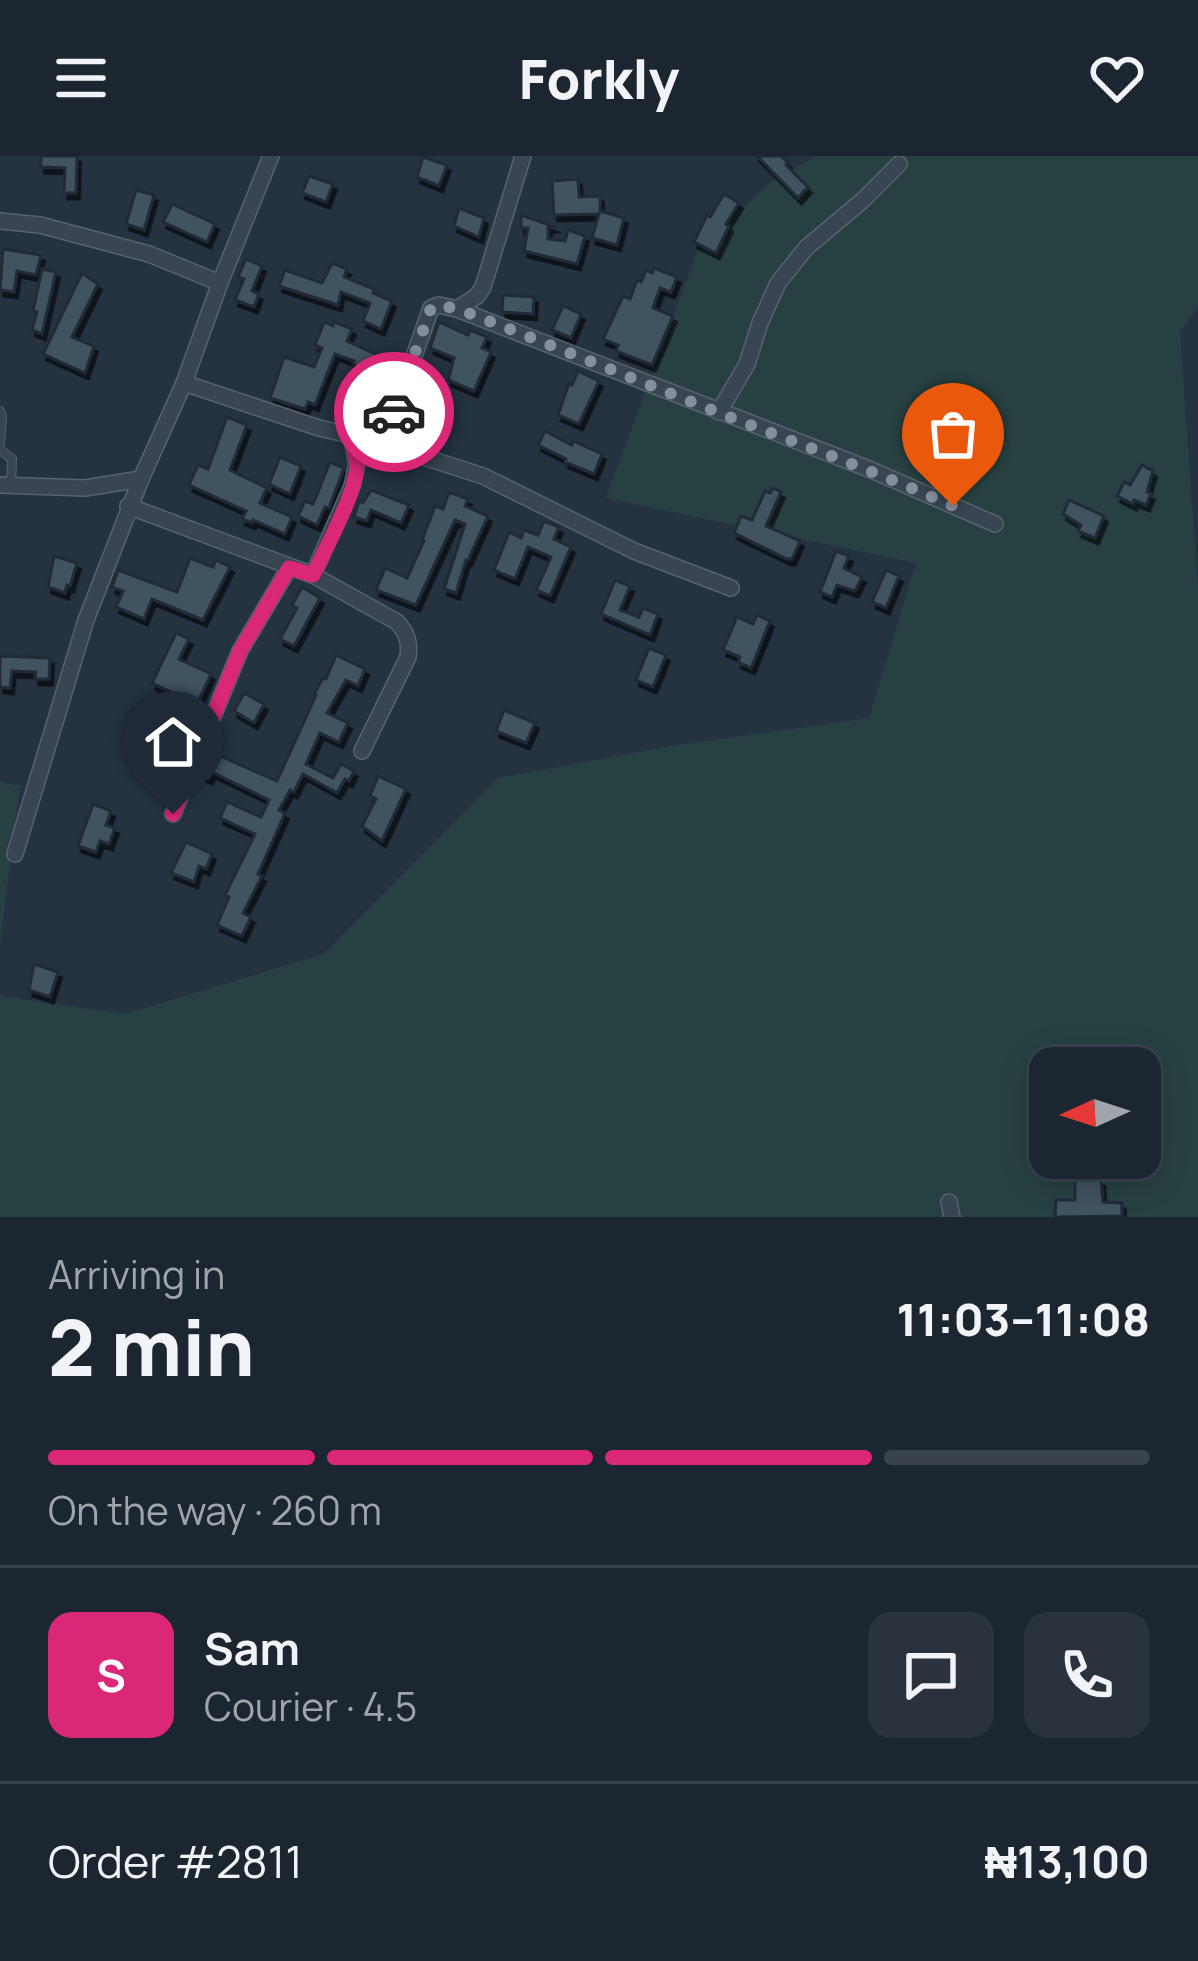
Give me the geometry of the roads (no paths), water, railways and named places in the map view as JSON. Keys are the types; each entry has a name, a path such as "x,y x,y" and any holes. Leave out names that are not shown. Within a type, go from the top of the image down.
{"street":[{"path":"15,854 64,686 128,506 184,383 271,156"},
{"path":"458,309 483,287 524,156"},
{"path":"719,412 747,364 778,283 806,248 899,164"},
{"path":"0,221 40,225 149,254 220,283"},
{"path":"359,438 385,428 431,308 439,305 869,469 995,524"},
{"path":"184,383 502,484 634,550 731,588"},
{"path":"313,575 352,486 359,438"},
{"path":"5,485 85,488 141,479"},
{"path":"128,506 313,575 397,622 410,645 408,657 362,751"},
{"path":"173,814 240,651 289,568"}],"lane":[{"path":"0,411 0,447 12,459 5,485"}]}
